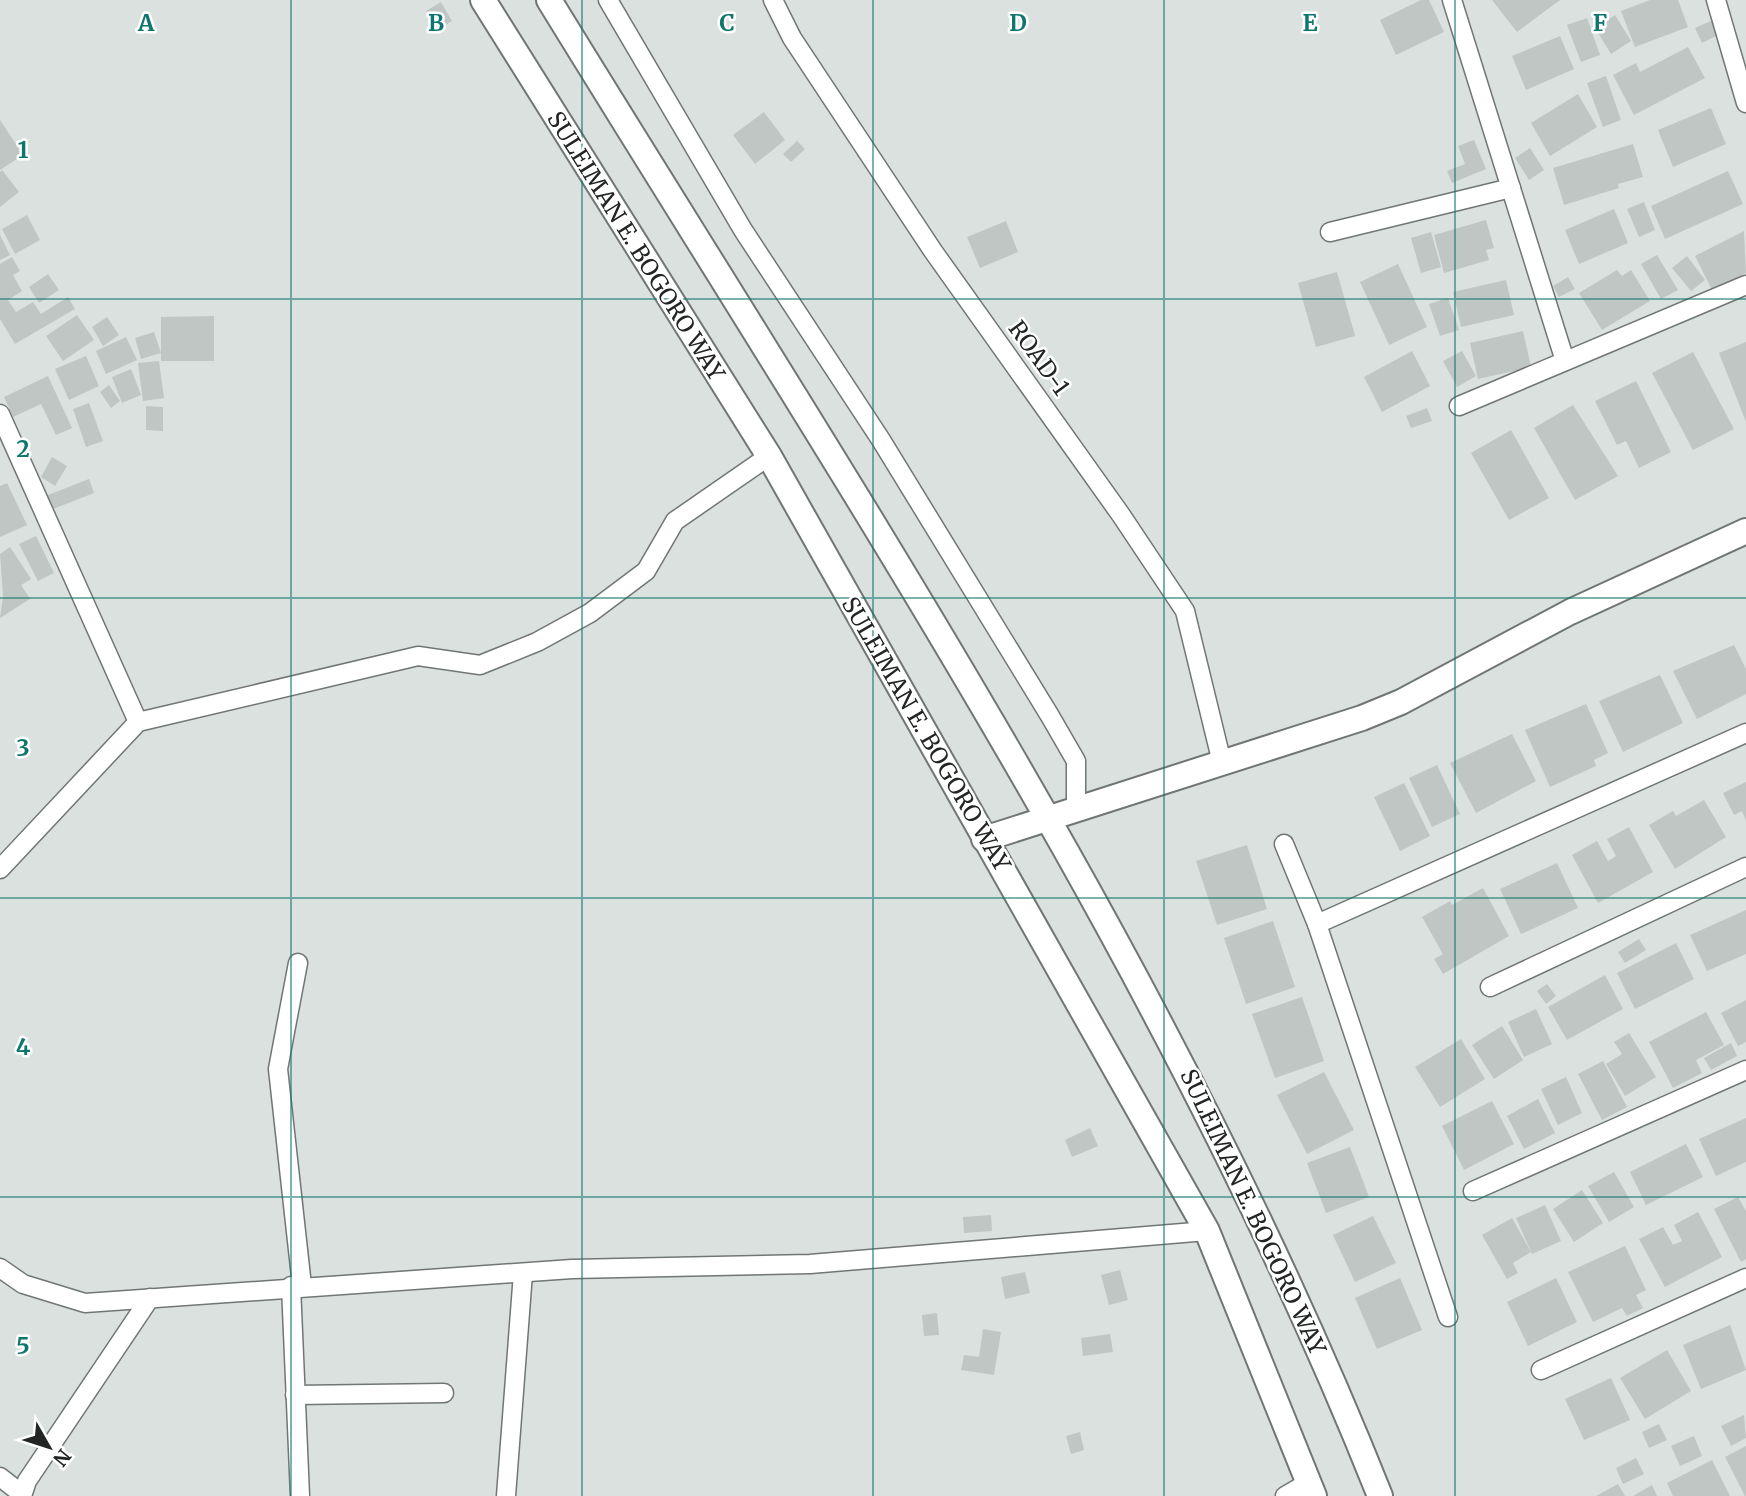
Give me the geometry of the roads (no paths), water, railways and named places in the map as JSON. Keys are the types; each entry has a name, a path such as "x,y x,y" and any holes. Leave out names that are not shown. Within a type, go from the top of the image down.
{"street":[{"name":"SULEIMAN E. BOGORO WAY","path":"483,0 769,456 1207,1231 1311,1489"},
{"name":"SULEIMAN E. BOGORO WAY","path":"549,0 1049,819 1180,1058 1258,1215 1345,1408 1380,1496"},
{"path":"608,0 743,230 881,440 1076,761 1076,810"},
{"name":"ROAD-1","path":"773,0 792,38 933,251 1121,515 1185,611 1222,763"},
{"path":"1452,0 1565,361"},
{"path":"1716,0 1746,103"},
{"path":"1330,232 1511,188"},
{"path":"1459,406 1746,285"},
{"path":"0,414 138,722"},
{"path":"0,869 138,722 418,656 480,665 537,642 590,613 646,571 675,520 769,456"},
{"path":"984,839 1362,718 1401,702 1570,612 1746,531"},
{"path":"1317,924 1746,733"},
{"path":"1284,844 1317,924 1448,1317"},
{"path":"1490,987 1746,867"},
{"path":"298,963 278,1069 297,1286 295,1395 300,1496"},
{"path":"1473,1191 1746,1070"},
{"path":"0,1269 23,1284 85,1303 297,1286 632,1266 810,1264 1207,1231"},
{"path":"506,1496 523,1273"},
{"path":"1541,1370 1746,1278"},
{"path":"0,1477 22,1495 150,1298"},
{"path":"295,1395 444,1393"},
{"path":"1285,1496 1311,1489"}]}
